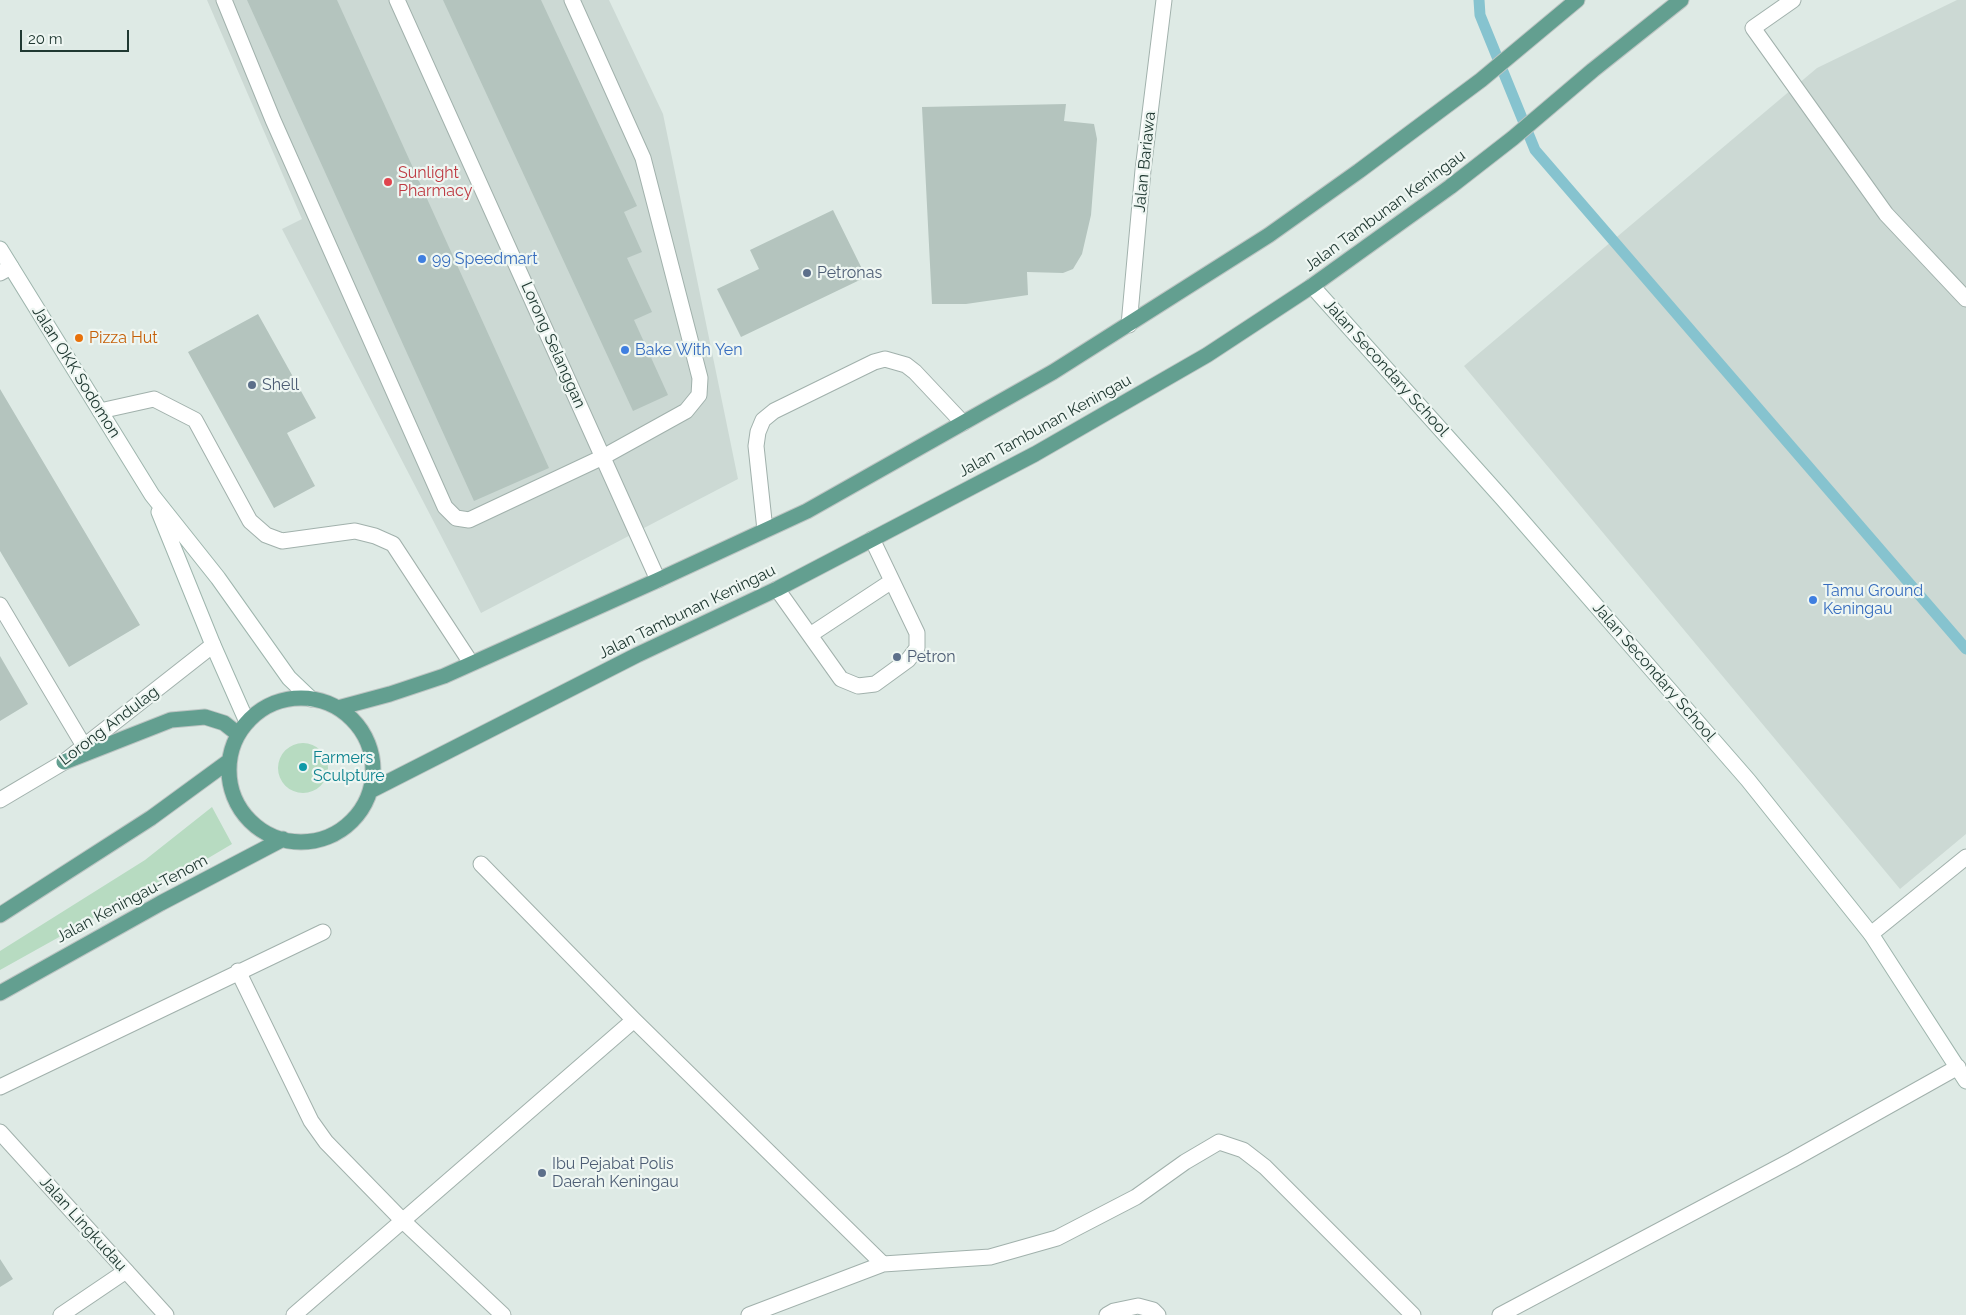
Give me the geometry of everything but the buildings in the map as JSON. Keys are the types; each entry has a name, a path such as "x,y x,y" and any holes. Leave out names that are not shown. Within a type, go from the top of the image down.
{"main road":[{"path":"338,708 444,676 807,511 1053,372 1269,235 1481,80 1577,0"},
{"name":"Jalan Tambunan Keningau","path":"370,792 637,655 777,589 1035,454 1206,356 1312,286 1450,187 1513,138 1592,70 1681,0"},
{"path":"287,699 311,699 325,702 338,708 353,720 365,736 372,753 374,773 370,792 361,812 346,827 326,838 305,842 283,839 264,831 248,818 236,801 230,782 229,761 242,728 265,707 287,699"},
{"path":"64,762 171,720 206,717 242,728"},
{"path":"0,915 151,818 229,761"},
{"name":"Jalan Keningau-Tenom","path":"0,992 160,903 283,839"}],"street":[{"path":"224,0 273,120 445,507 456,518 469,520 603,458 686,411 699,395 700,378 643,158 572,0"},
{"name":"Lorong Selanggan","path":"398,0 658,580"},
{"name":"Jalan Bariawa","path":"1129,325 1143,170 1164,0"},
{"path":"1793,0 1753,28 1886,214 1966,299"},
{"name":"Jalan OKK Sodomon","path":"0,249 5,270 100,411 152,495"},
{"name":"Jalan Secondary School","path":"1312,286 1496,492 1748,780 1871,934 1966,1081"},
{"path":"765,530 756,446 758,432 763,420 774,411 874,362 885,359 906,365 915,372 962,423"},
{"path":"100,411 154,399 195,420 250,521 266,535 282,541 355,531 375,536 393,544 471,663"},
{"path":"152,495 213,646 242,728"},
{"path":"152,495 218,578 289,678 311,699"},
{"path":"777,589 841,679 858,686 875,684 908,660 916,648 917,633 872,539"},
{"path":"810,634 892,581"},
{"path":"0,606 84,746"},
{"name":"Lorong Andulag","path":"0,800 64,762 213,646"},
{"path":"1871,934 1966,857"},
{"path":"481,864 634,1020 883,1264"},
{"path":"0,1087 238,971 323,932"},
{"path":"238,971 311,1121 326,1142 403,1220 503,1315"},
{"path":"294,1315 634,1020"},
{"path":"1500,1315 1783,1164 1958,1067"},
{"name":"Jalan Lingkudau","path":"0,1132 166,1315"},
{"path":"750,1315 883,1264 990,1257 1057,1238 1136,1197 1185,1162 1219,1142 1243,1150 1265,1167 1413,1315"},
{"path":"61,1315 126,1271"},
{"path":"1107,1315 1114,1311 1138,1306 1154,1310 1158,1315"}],"shaded area":[{"path":"207,0 609,0 663,114 738,479 481,613 282,229 302,219"},
{"name":"Tamu Ground Keningau","path":"1957,0 1966,0 1966,834 1900,889 1464,366 1817,68"}],"green space":[{"path":"303,743 312,745 323,754 328,768 326,777 317,788 303,793 294,791 283,782 278,768 280,759 289,748"},
{"path":"212,807 232,844 205,860 156,883 0,970 0,951 145,860"}],"waterway":[{"path":"1479,0 1480,15 1535,150 1966,649"}],"place":[{"name":"Sunlight Pharmacy","path":"388,182"},
{"name":"99 Speedmart","path":"422,259"},
{"name":"Petronas","path":"807,273"},
{"name":"Pizza Hut","path":"79,338"},
{"name":"Bake With Yen","path":"625,350"},
{"name":"Shell","path":"252,385"},
{"name":"Tamu Ground Keningau","path":"1813,600"},
{"name":"Petron","path":"897,657"},
{"name":"Farmers Sculpture","path":"303,767"},
{"name":"Ibu Pejabat Polis Daerah Keningau","path":"542,1173"}]}
